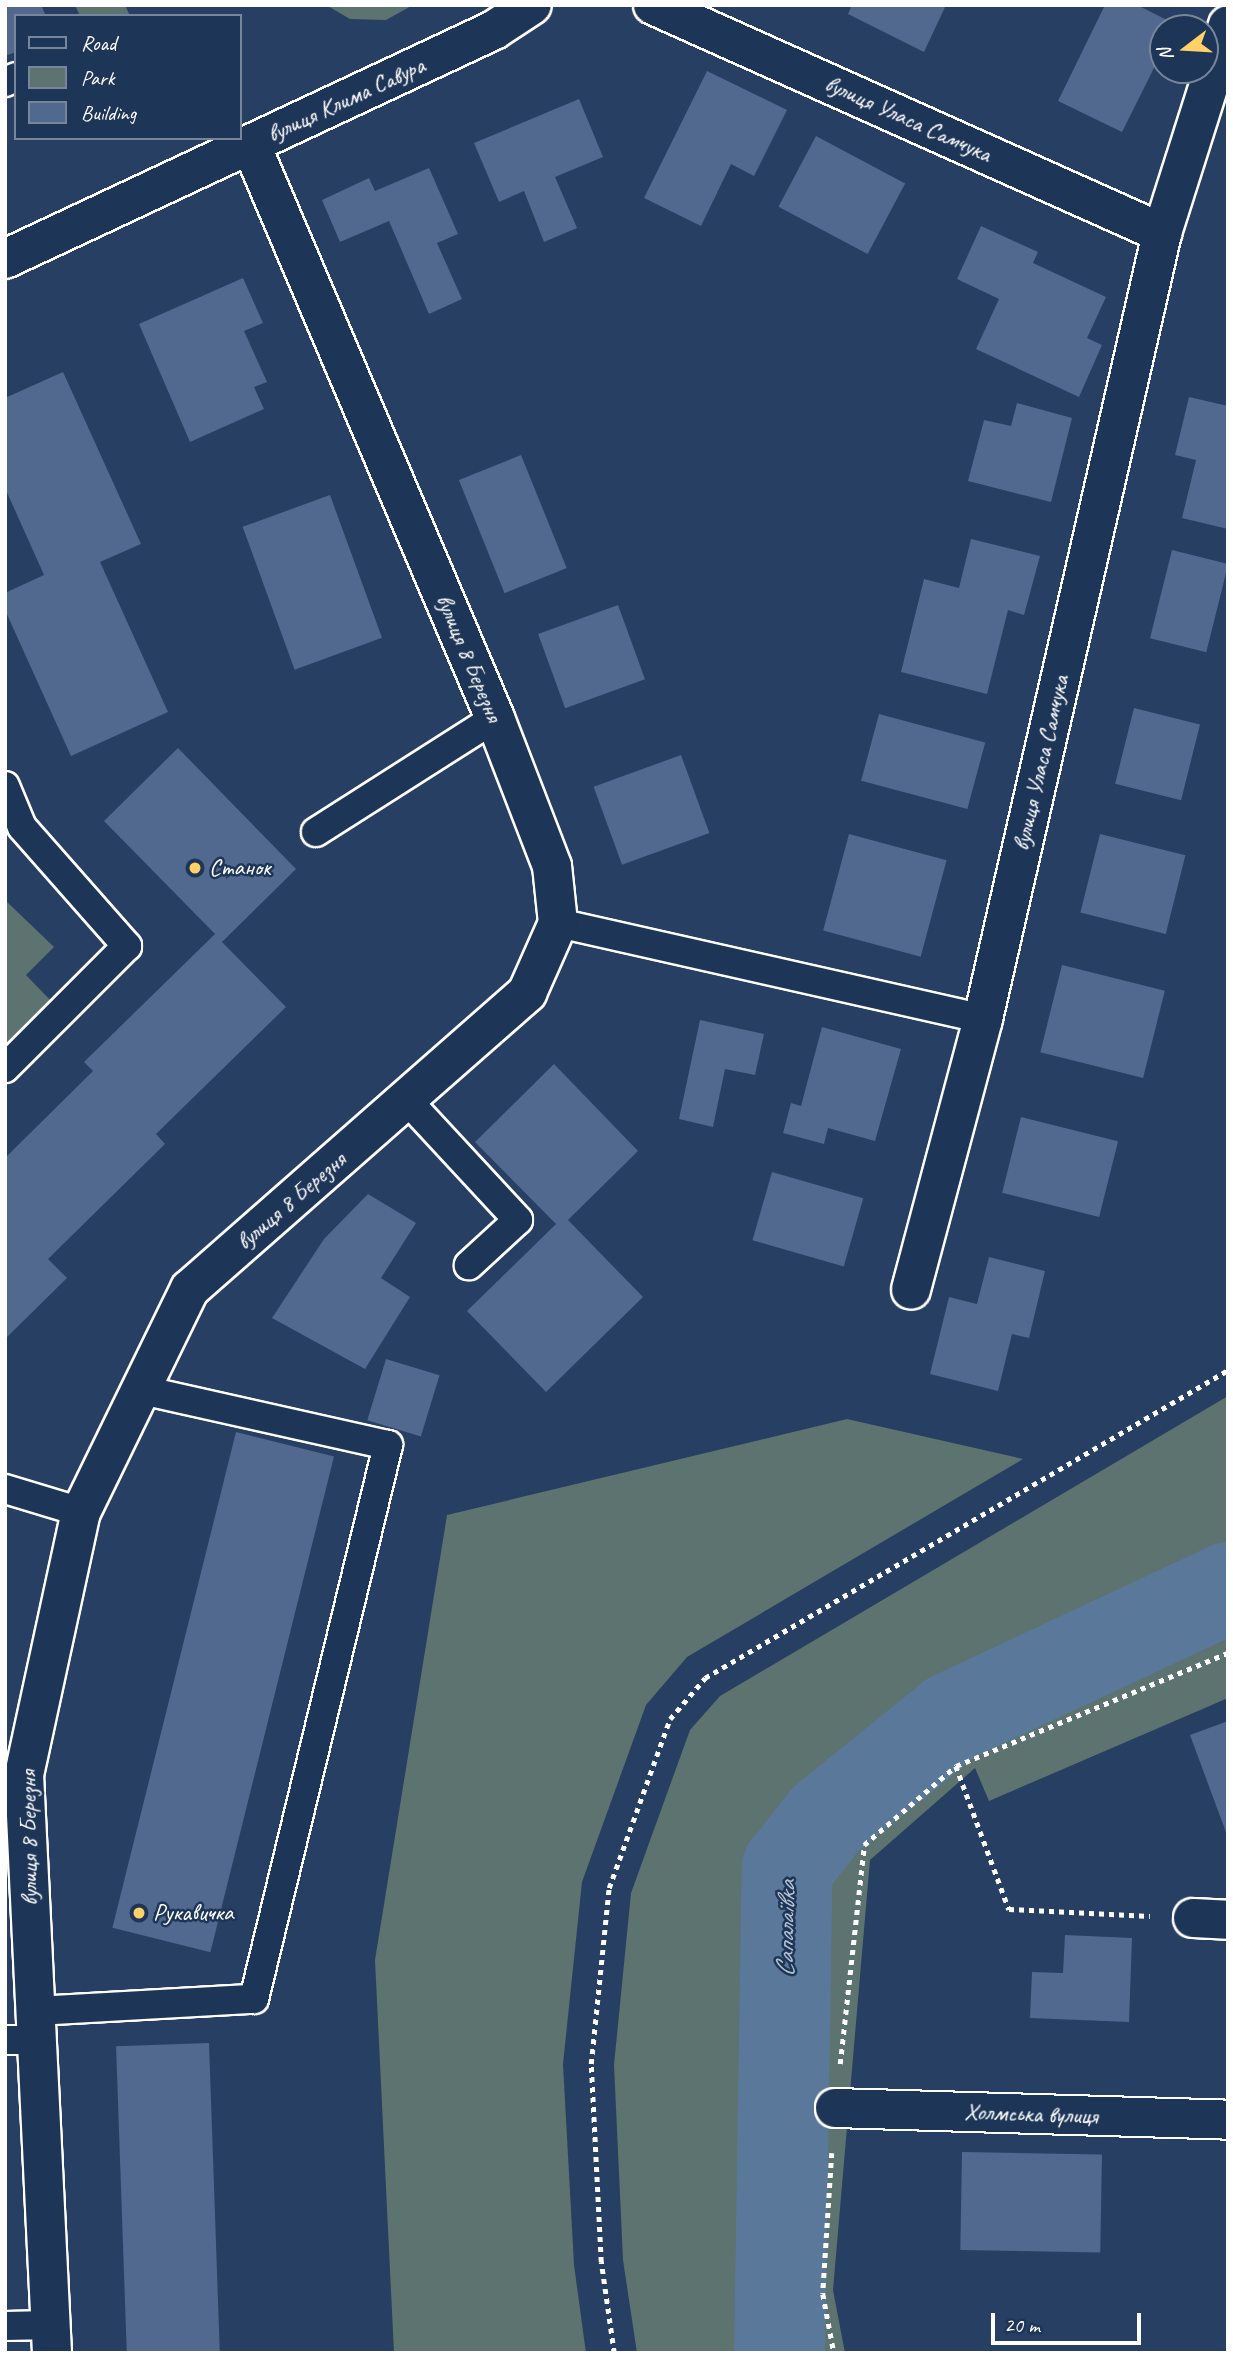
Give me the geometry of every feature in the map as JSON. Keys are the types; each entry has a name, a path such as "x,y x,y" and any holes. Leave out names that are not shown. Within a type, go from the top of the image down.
{"street":[{"name":"вулиця Клима Савура","path":"5,259 494,30 532,5"},
{"name":"вулиця Уласа Самчука","path":"653,5 1162,233"},
{"name":"вулиця Уласа Самчука","path":"911,1290 983,1019 1162,233 1228,25"},
{"name":"вулиця 8 Березня","path":"52,2339 26,2030 15,1773 82,1512 191,1289 527,993 558,923 552,866 495,718 251,145"},
{"name":"Холмська вулиця","path":"835,2108 1228,2120"}],"lane":[{"path":"316,832 495,718"},
{"path":"5,786 22,827 127,946 5,1068"},
{"path":"558,923 983,1019"},
{"path":"406,1100 518,1220 469,1265"},
{"path":"26,2030 254,1999 388,1445 141,1390"},
{"path":"5,1489 82,1512"},
{"path":"5,2326 52,2339"}],"path":[{"path":"614,2353 601,2262 592,2064 609,1888 670,1719 705,1678 1228,1370"},
{"path":"834,2353 823,2294 835,2108 864,1845 956,1766 1228,1653"},
{"path":"956,1766 1009,1909 1210,1919"}],"green space":[{"path":"75,5 125,5 129,14 79,14"},
{"path":"326,5 413,5 386,20 350,19"},
{"path":"5,900 54,947 26,975 53,1003 5,1047"},
{"path":"1228,1396 1228,1698 989,1801 975,1768 870,1860 833,2290 845,2353 637,2353 623,2260 614,2065 631,1893 690,1730 720,1696"},
{"path":"847,1419 1023,1459 687,1657 646,1705 582,1882 563,2064 574,2265 586,2353 394,2353 375,1960 447,1515"}],"building":[{"path":"5,5 41,5 45,14 14,14 14,53 5,56"},
{"path":"852,5 946,5 924,52 848,14"},
{"path":"1105,5 1137,5 1155,14 1149,14 1149,78 1122,132 1058,101"},
{"path":"707,71 787,110 754,176 731,164 701,226 644,198"},
{"path":"579,99 603,157 555,177 577,228 544,242 524,191 499,202 474,143"},
{"path":"816,136 905,183 868,254 778,207"},
{"path":"429,168 458,234 437,243 462,299 429,314 389,221 340,242 322,200 369,178 375,191"},
{"path":"981,226 1038,252 1033,263 1106,297 1087,338 1102,345 1079,397 976,349 999,299 957,279"},
{"path":"243,278 263,323 244,331 267,382 254,387 264,409 190,442 139,324"},
{"path":"63,372 141,544 100,562 168,712 71,756 5,610 5,593 44,575 5,488 5,398"},
{"path":"1189,397 1228,406 1228,529 1182,518 1196,460 1175,455"},
{"path":"1017,403 1072,418 1051,502 968,481 984,420 1011,426"},
{"path":"521,455 567,568 505,593 459,480"},
{"path":"330,495 382,638 295,670 243,527"},
{"path":"971,539 1040,556 1024,615 1008,610 987,694 901,672 924,579 959,588"},
{"path":"1172,550 1228,564 1206,652 1150,638"},
{"path":"618,605 645,679 565,708 538,634"},
{"path":"1134,708 1200,724 1181,800 1115,784"},
{"path":"879,714 985,742 967,809 861,781"},
{"path":"178,748 296,869 222,942 286,1007 156,1134 165,1144 48,1259 67,1278 5,1339 5,1158 93,1071 84,1062 215,934 104,821"},
{"path":"681,755 709,833 622,865 594,787"},
{"path":"849,834 947,860 921,957 823,931"},
{"path":"1100,834 1185,855 1166,934 1080,913"},
{"path":"1062,965 1165,991 1143,1078 1040,1052"},
{"path":"700,1020 764,1034 755,1075 725,1069 713,1127 679,1119"},
{"path":"822,1027 901,1049 875,1141 828,1128 824,1144 783,1133 791,1103 801,1106"},
{"path":"554,1064 638,1151 568,1220 643,1297 546,1392 467,1311 556,1224 475,1142"},
{"path":"1021,1117 1118,1141 1099,1217 1002,1193"},
{"path":"772,1172 863,1198 844,1266 752,1240"},
{"path":"368,1194 416,1223 381,1278 410,1297 365,1369 272,1318 324,1239"},
{"path":"989,1257 1045,1271 1029,1338 1012,1334 998,1391 930,1374 949,1297 977,1304"},
{"path":"386,1359 440,1375 421,1437 367,1420"},
{"path":"236,1432 334,1456 210,1952 112,1928"},
{"path":"1228,1721 1228,1835 1227,1835 1190,1735"},
{"path":"1065,1935 1132,1938 1129,2022 1030,2018 1032,1972 1063,1973"},
{"path":"209,2043 220,2353 127,2353 116,2046"},
{"path":"962,2152 1102,2154 1100,2252 960,2250"}],"waterway":[{"name":"Сапалаївка","path":"779,2353 787,1867 825,1819 951,1717 1228,1587"}],"place":[{"name":"Станок","path":"195,868"},
{"name":"Рукавичка","path":"139,1913"}]}
